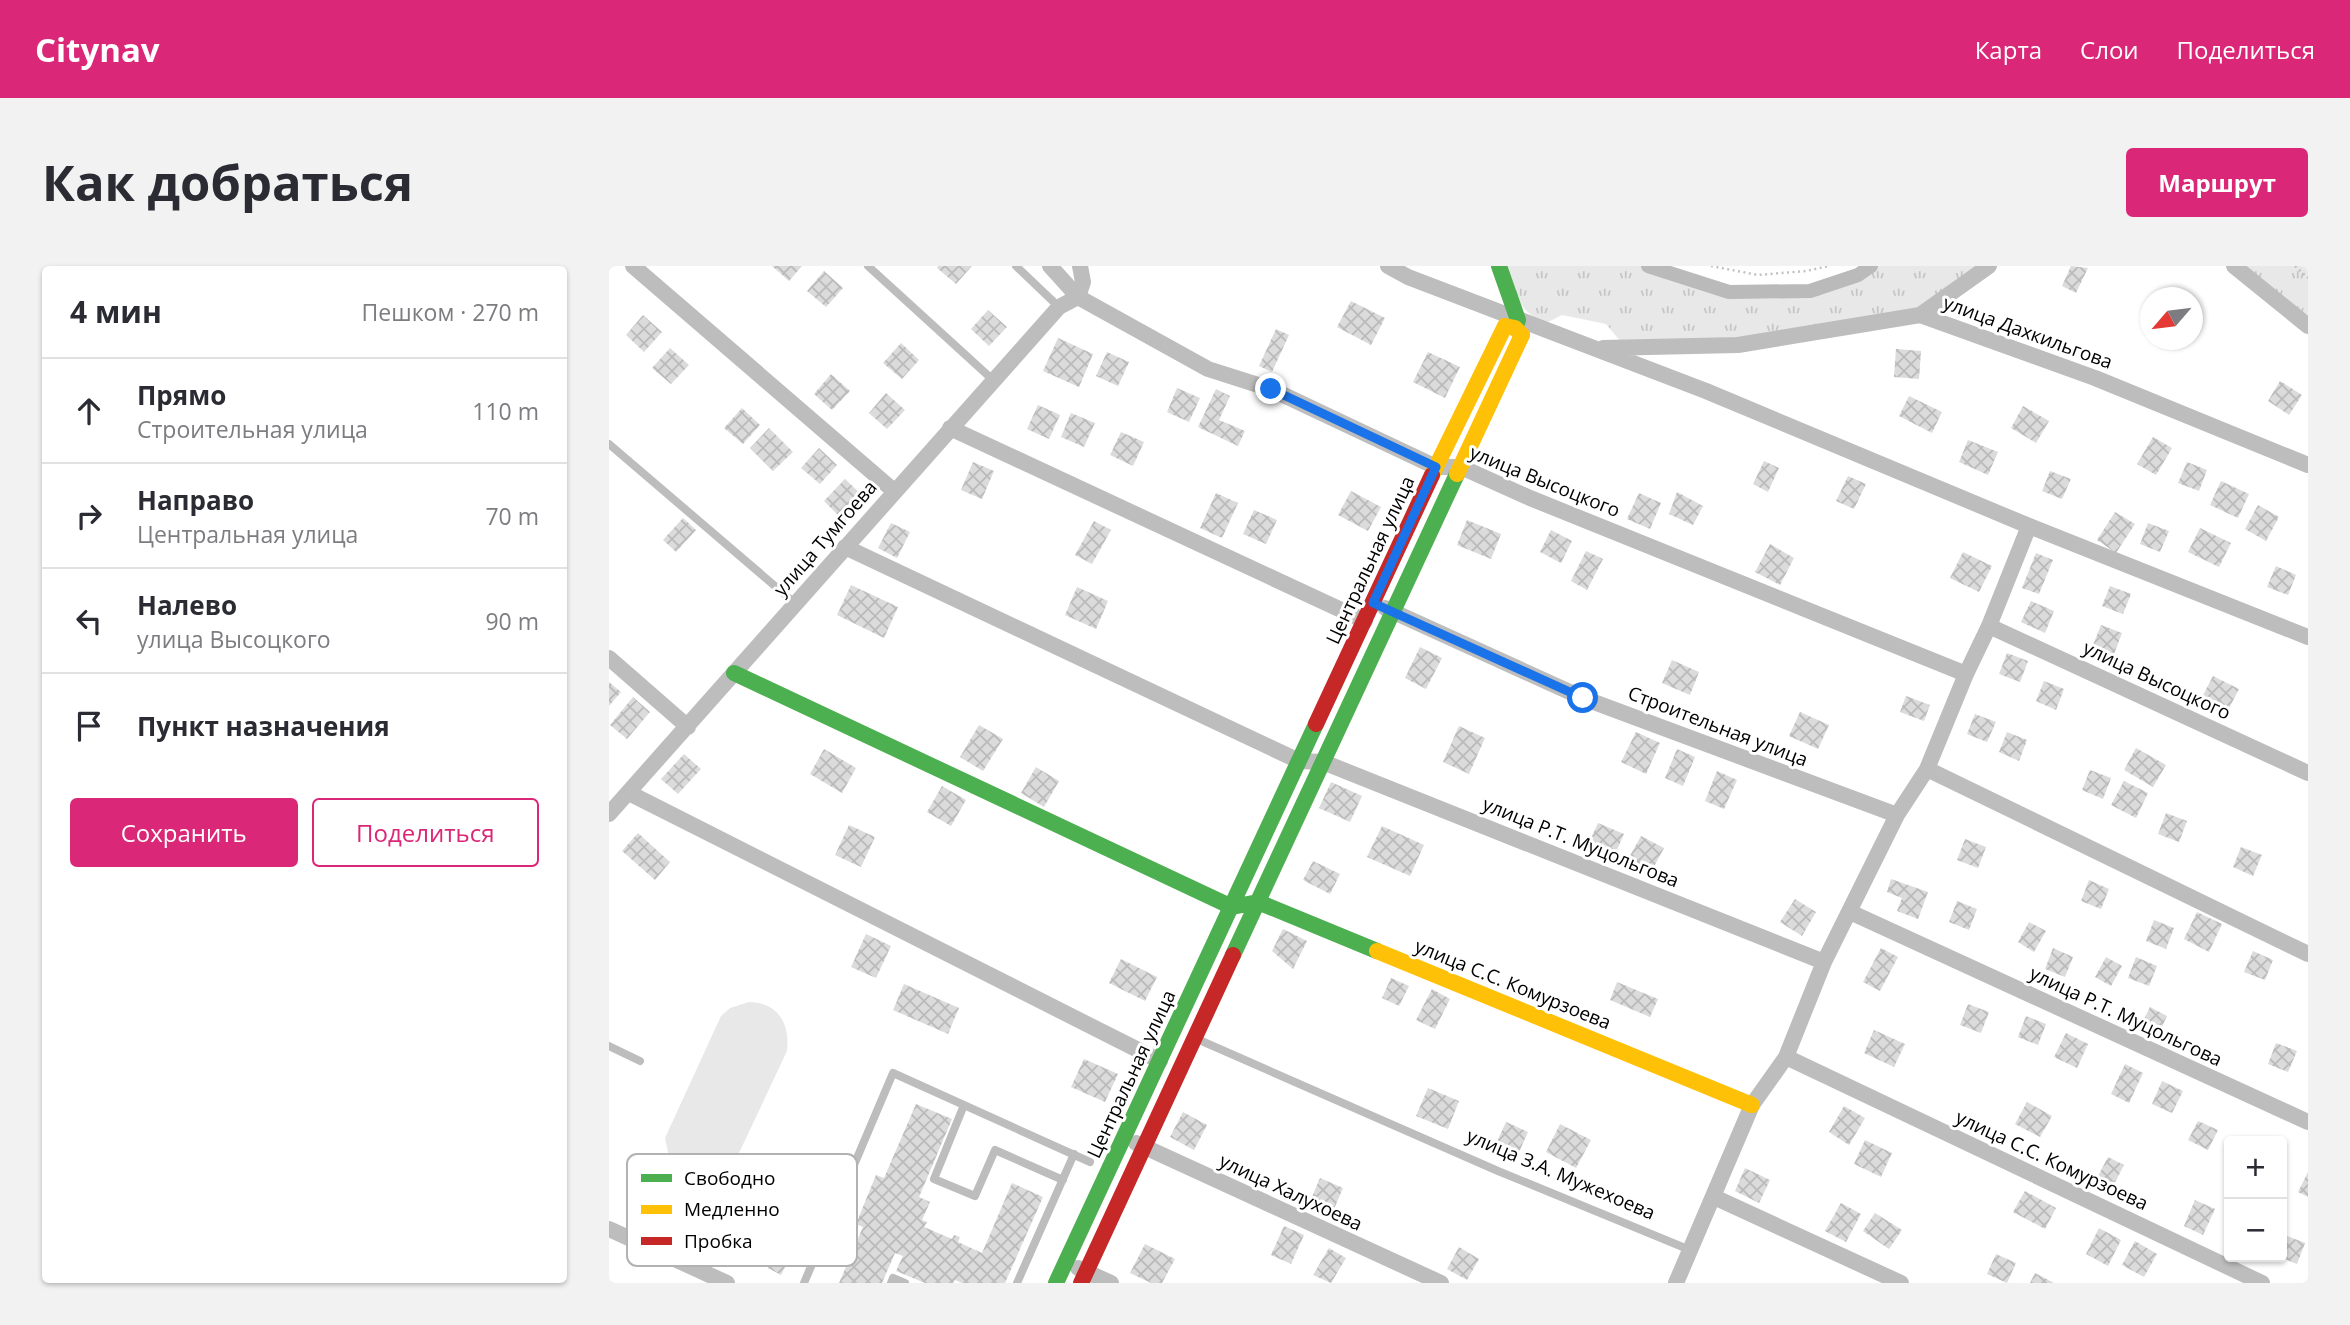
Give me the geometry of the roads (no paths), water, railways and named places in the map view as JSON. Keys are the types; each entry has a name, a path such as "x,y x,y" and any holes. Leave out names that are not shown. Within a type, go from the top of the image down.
{"street":[{"path":"633,266 894,491"},
{"name":"улица Высоцкого","path":"1050,266 1078,297 1208,369 1271,389 1436,467 1461,467 1530,498 1966,674"},
{"path":"1078,297 1083,282 1080,266"},
{"path":"1388,266 1517,324 1595,348 2029,526 2308,636"},
{"path":"1084,1277 1522,335 1499,266"},
{"path":"1920,315 1989,266"},
{"path":"2234,266 2308,326"},
{"name":"улица Тумгоева","path":"609,814 1059,307 1078,297"},
{"name":"улица Дахкильгова","path":"1595,348 1738,345 1920,315 2095,378 2308,465"},
{"name":"Центральная улица","path":"1056,1283 1436,467 1505,326 1517,324"},
{"path":"950,428 1365,621"},
{"path":"1676,1283 1752,1105 1786,1057 1824,962 1897,815 1927,769 2029,526"},
{"path":"845,547 1300,761"},
{"name":"Строительная улица","path":"1373,603 1583,698 1897,815"},
{"name":"улица Высоцкого","path":"1989,626 2308,773"},
{"path":"609,658 688,727"},
{"path":"734,673 1232,907 1258,901"},
{"name":"улица Р.Т. Муцольгова","path":"1300,761 1323,762 1824,962"},
{"path":"1927,769 2308,954"},
{"path":"628,793 1160,1061"},
{"name":"улица С.С. Комурзоева","path":"1258,901 1752,1105"},
{"name":"улица Р.Т. Муцольгова","path":"1850,912 2308,1122"},
{"name":"улица С.С. Комурзоева","path":"1786,1057 2262,1283"},
{"name":"улица Халухоева","path":"1124,1137 1441,1283"},
{"path":"1714,1197 1901,1283"},
{"path":"609,1228 627,1236"},
{"path":"1066,1263 1084,1277 1111,1283"},
{"path":"691,1266 727,1283"}],"lane":[{"path":"868,266 993,380"},
{"path":"1016,266 1059,307"},
{"path":"609,444 796,604"},
{"name":"улица З.А. Мужехоева","path":"1175,1029 1497,1171 1690,1251"},
{"path":"609,1046 640,1061"},
{"path":"857,1160 893,1073 1090,1162"},
{"path":"964,1105 934,1179 975,1196 995,1150 1063,1180"},
{"path":"1017,1283 1074,1154"},
{"path":"891,1283 893,1278 905,1283"}],"waterway":[{"path":"1648,266 1729,292 1810,291 1858,275 1871,266"}]}
